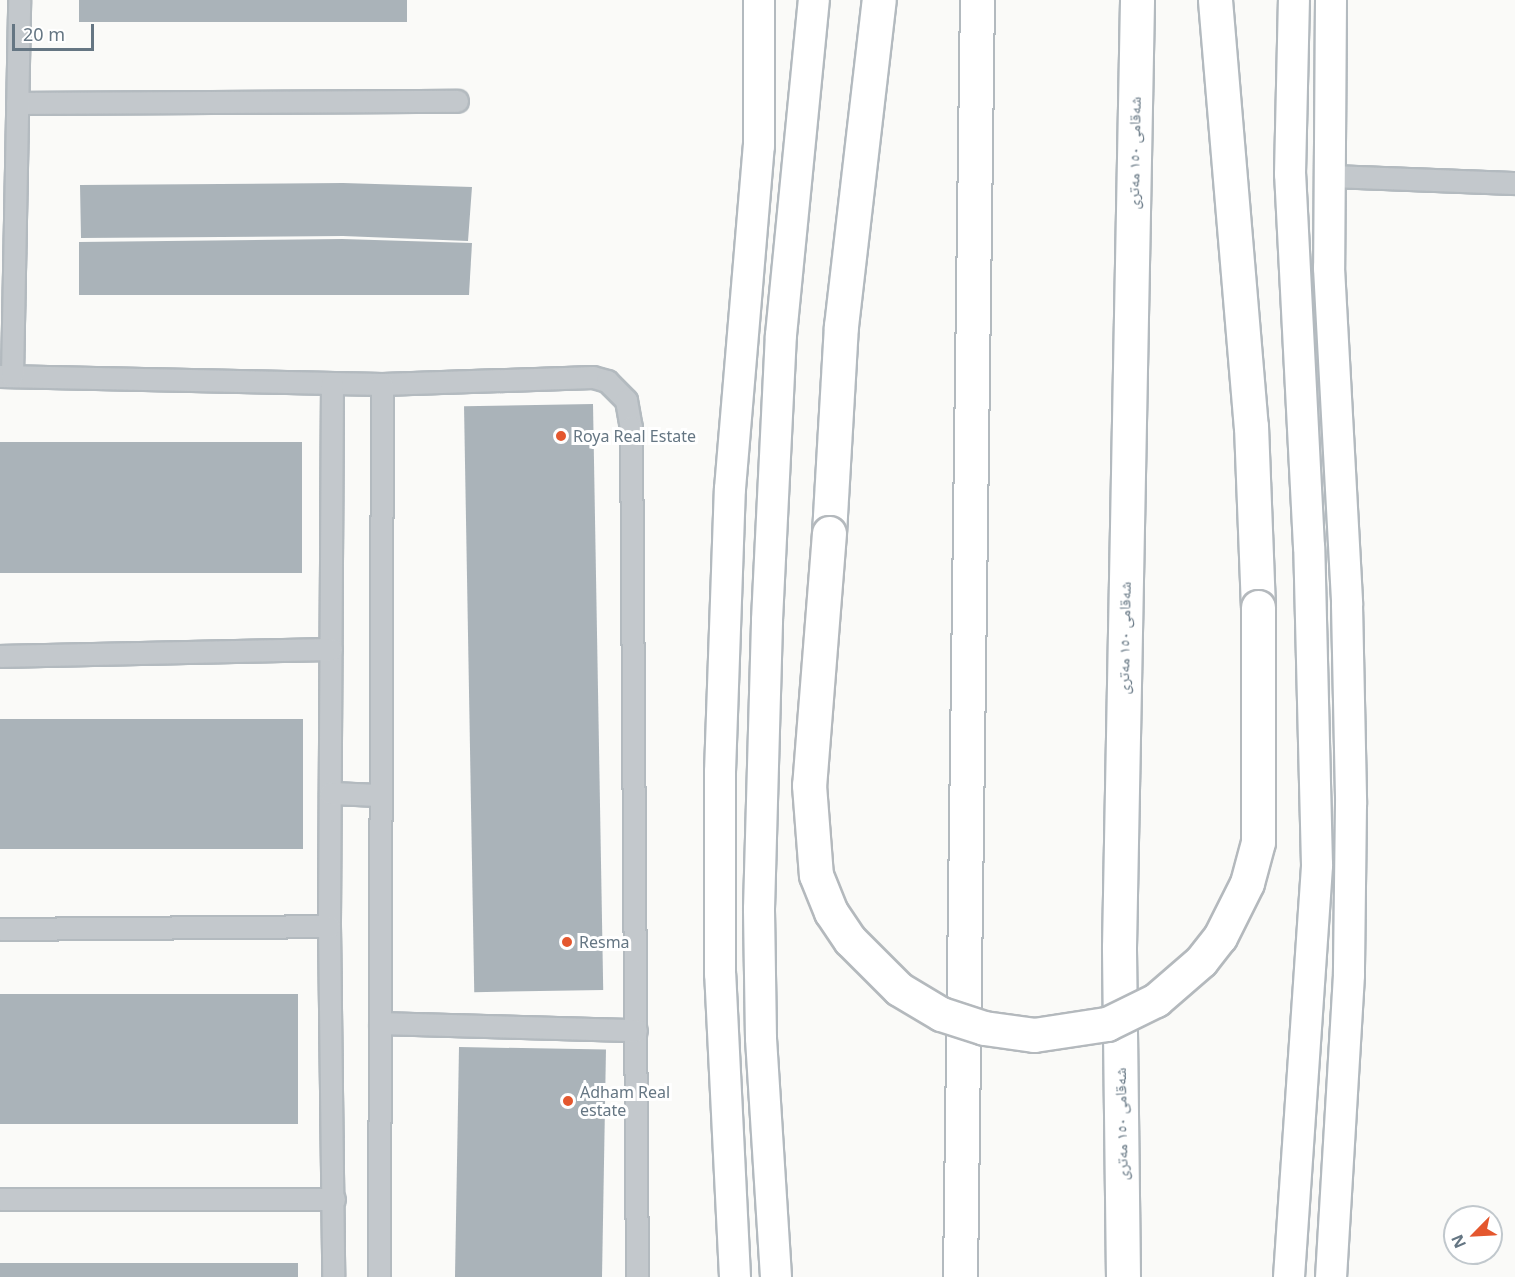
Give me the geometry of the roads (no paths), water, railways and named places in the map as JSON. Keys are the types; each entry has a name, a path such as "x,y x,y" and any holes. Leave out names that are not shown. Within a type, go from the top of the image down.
{"highway":[{"path":"879,0 841,326 829,534 809,785 816,875 831,912 850,940 898,989 941,1014 984,1029 1034,1035 1107,1024 1156,1000 1201,961 1220,937 1247,883 1257,842 1258,608 1251,426 1215,0"},
{"path":"960,1277 977,0"},
{"name":"شەقامی ١٥٠ مەتری","path":"1123,1277 1119,947 1137,0"}],"street":[{"path":"19,0 6,376 332,384 593,377 607,381 626,400 631,427 637,1277"},
{"path":"735,1277 720,974 720,772 730,489 759,146 759,0"},
{"path":"777,1277 759,932 766,620 781,335 814,0"},
{"path":"1289,1277 1317,865 1309,547 1291,185 1294,0"},
{"path":"1331,0 1329,177 1351,804 1349,975 1331,1277"},
{"path":"17,103 457,101"},
{"path":"1329,177 1515,183"},
{"path":"332,384 329,926 334,1199 333,1277"},
{"path":"379,1277 382,384"},
{"path":"0,656 331,649"},
{"path":"330,793 380,795"},
{"path":"0,929 329,926"},
{"path":"380,1023 636,1030"},
{"path":"0,1199 334,1199"}],"place":[{"name":"Roya Real Estate","path":"561,436"},
{"name":"Resma","path":"567,942"},
{"name":"Adham Real estate","path":"568,1101"}]}
